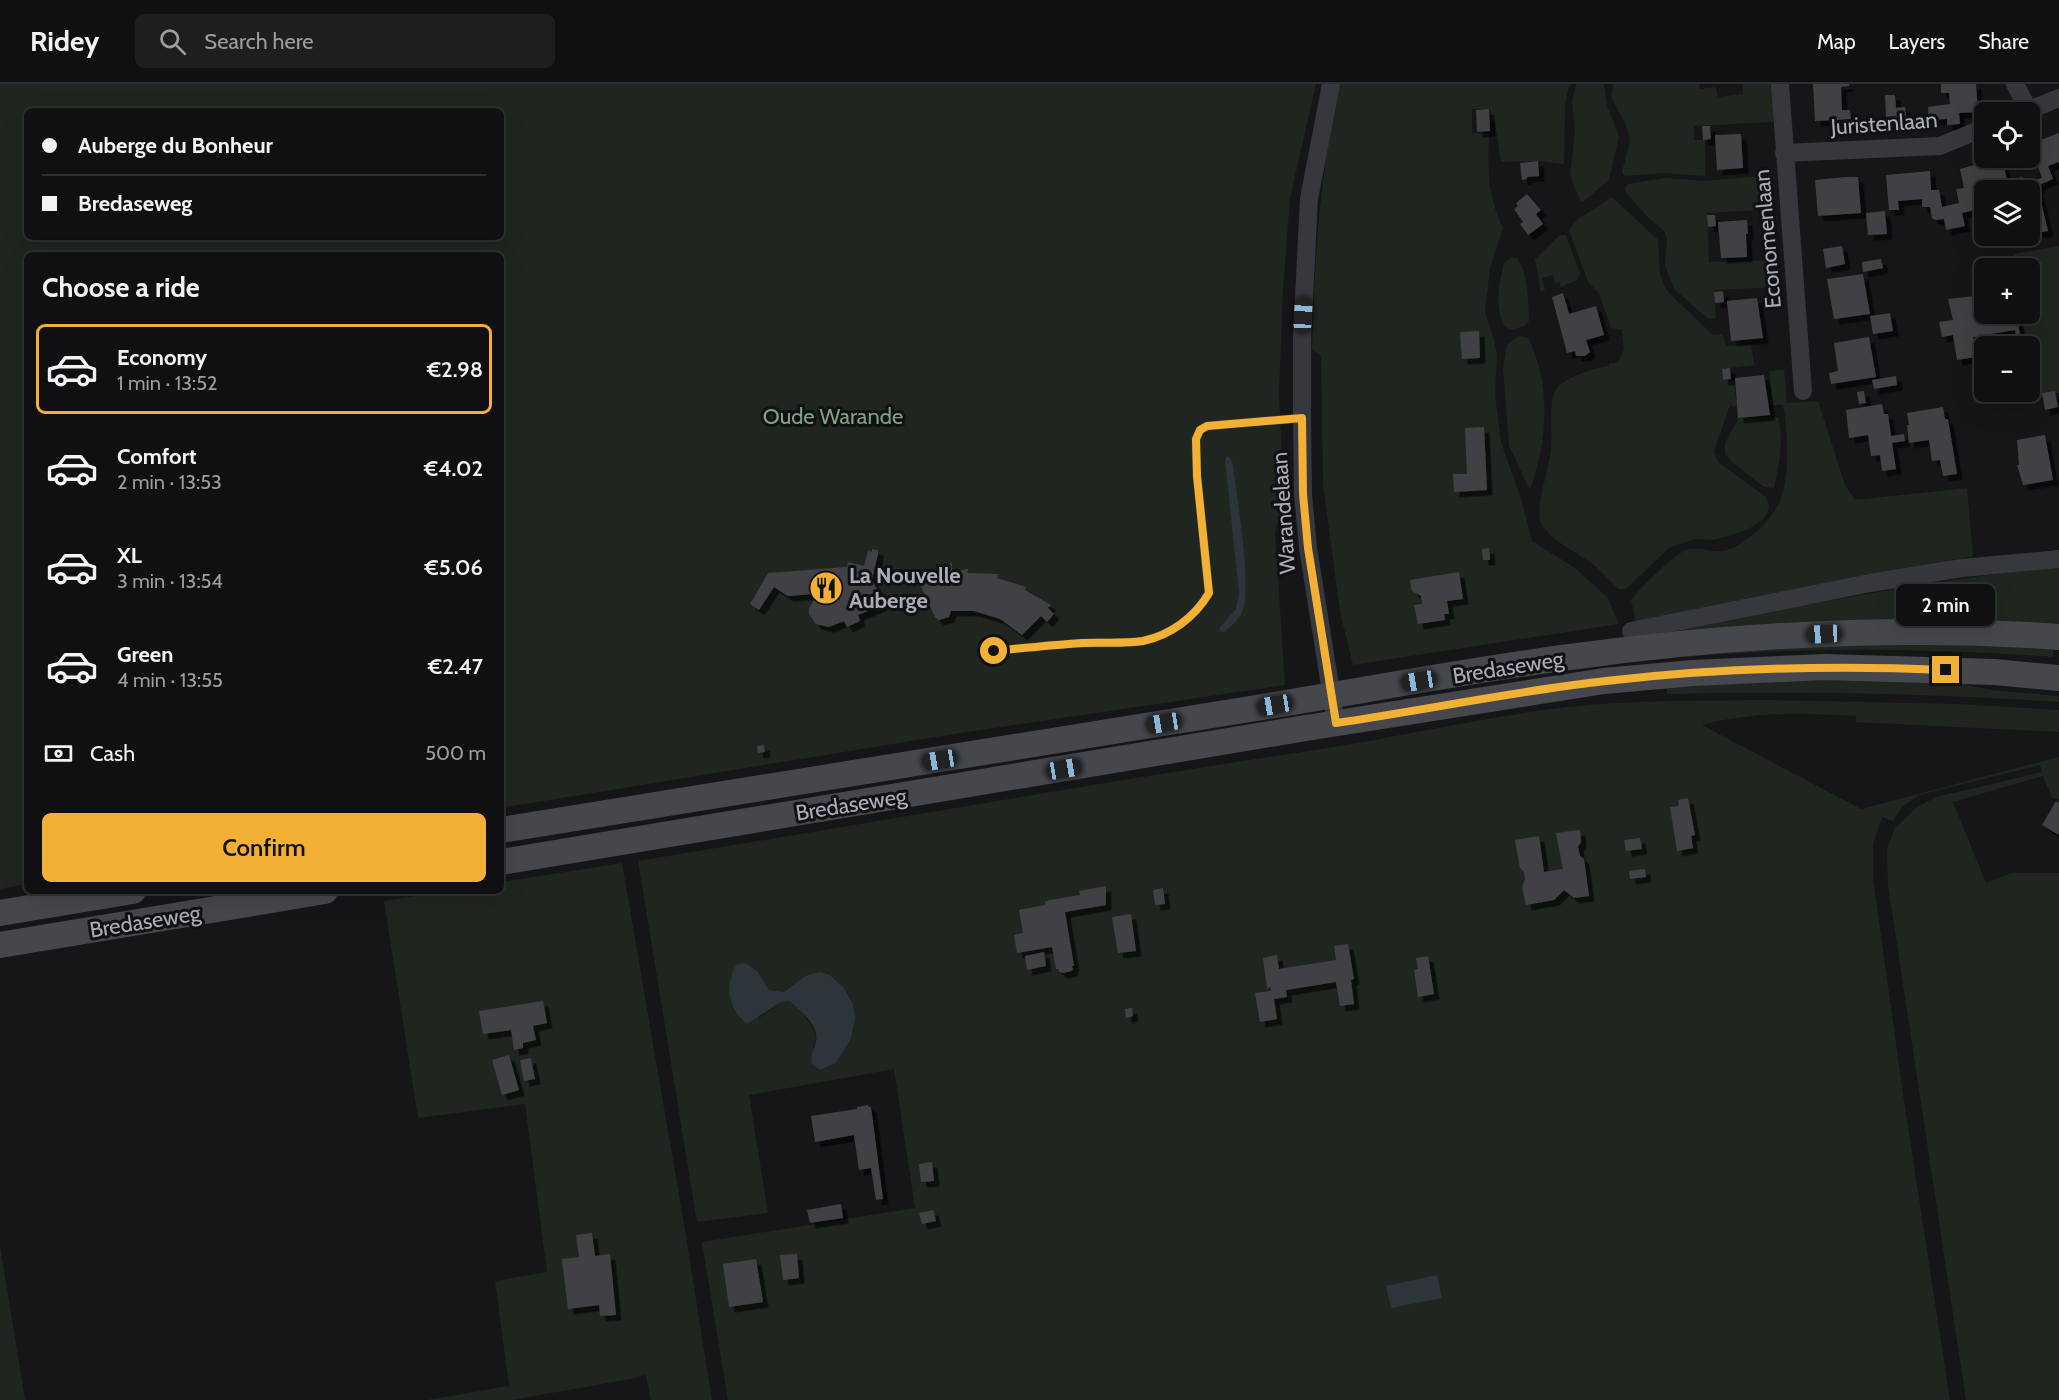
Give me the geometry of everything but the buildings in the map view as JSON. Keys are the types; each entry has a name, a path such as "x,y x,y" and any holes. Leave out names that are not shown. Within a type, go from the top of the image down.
{"main road":[{"name":"Bredaseweg","path":"504,830 1567,657 1738,639 1888,633 2018,634 2059,637"},
{"name":"Bredaseweg","path":"504,862 1336,723 1604,681 1693,673 1825,667 1994,672 2059,678"},
{"path":"748,790 762,794 769,802 764,811 750,821"},
{"path":"564,820 569,851"},
{"name":"Bredaseweg","path":"0,913 115,894"},
{"name":"Bredaseweg","path":"0,945 307,894"}],"street":[{"name":"Warandelaan","path":"1331,84 1309,199 1302,338 1302,418 1303,494 1307,537 1336,723"},
{"name":"Economenlaan","path":"1780,84 1803,391"},
{"path":"2015,84 2023,102"},
{"path":"2040,106 2059,98"},
{"name":"Juristenlaan","path":"1784,153 1940,146 1974,132"},
{"path":"1631,631 1870,582 1962,568 2059,559"}],"lane":[{"path":"994,651 1142,641 1181,625 1200,608 1209,593 1197,476 1196,439 1200,430 1207,426 1302,418"}],"green space":[{"name":"Oude Warande","path":"0,84 1316,84 1290,198 1283,290 1279,392 1284,505 1275,532 1285,685 960,733 504,808 504,252 24,252 24,885 0,889"},
{"path":"1340,84 1570,84 1565,103 1564,164 1540,161 1501,162 1495,123 1491,122 1491,110 1472,109 1472,133 1489,134 1491,194 1503,228 1490,268 1485,312 1497,354 1495,395 1501,442 1521,499 1532,541 1575,568 1607,597 1619,624 1353,665 1340,612 1323,484 1321,356 1312,350 1319,216 1327,149"},
{"path":"1576,84 1604,84 1607,105 1619,136 1609,180 1581,202 1570,176 1575,130 1572,102"},
{"path":"1613,84 1699,84 1700,89 1716,87 1718,97 1743,94 1743,84 1772,84 1774,122 1694,126 1694,140 1705,140 1705,176 1663,173 1624,176 1622,172 1630,141 1626,125 1611,97"},
{"path":"1773,175 1775,209 1707,213 1709,262 1775,260 1777,287 1714,290 1716,318 1707,318 1674,289 1665,265 1667,238 1663,230 1626,193 1625,188 1628,184 1665,178 1704,181"},
{"path":"1612,197 1658,240 1660,273 1669,293 1713,335 1722,334 1727,346 1751,344 1754,365 1722,369 1723,380 1734,380 1737,407 1730,405 1714,451 1718,462 1766,497 1769,504 1768,512 1762,520 1747,530 1714,540 1695,539 1669,548 1626,589 1618,589 1590,562 1549,534 1540,520 1539,513 1550,456 1551,409 1556,389 1565,381 1580,374 1618,362 1624,349 1622,330 1611,328 1599,293 1588,282 1569,230 1578,219"},
{"path":"1560,235 1566,235 1580,274 1577,280 1561,287 1559,282 1555,284 1553,275 1542,278 1545,290 1541,292 1535,259"},
{"path":"2059,246 2059,393 2040,395 2040,336 2025,336 2023,324 2040,324 2040,258 2015,258 2014,254"},
{"path":"1511,258 1517,258 1524,272 1529,321 1524,326 1513,330 1505,327 1499,304 1499,287 1504,263"},
{"path":"1519,336 1528,338 1536,356 1544,394 1543,433 1536,472 1530,490 1509,446 1503,369 1507,344"},
{"path":"1784,370 1787,403 1818,401 1845,485 1855,500 1967,488 1973,556 1636,622 1631,600 1673,558 1691,549 1722,551 1733,548 1759,529 1778,505 1787,469 1787,441 1783,405 1773,405 1769,371"},
{"path":"1778,417 1781,444 1776,479 1774,488 1764,487 1732,462 1725,454 1725,443 1739,418"},
{"path":"2059,566 2059,625 1635,638 1899,588"},
{"path":"1834,643 2054,645 2053,657 1960,652 1822,650 1683,657 1713,650"},
{"path":"1933,679 1992,690 2059,696 2059,702 1863,694 1667,694 1666,685 1750,680"},
{"path":"1762,700 1957,704 2059,710 2059,732 1856,722 1856,716 1817,714 1759,715 1702,725 1861,809 2059,757 2059,799 2052,798 2043,776 1953,802 1986,883 2011,873 2059,873 2059,1400 1966,1400 1888,885 1887,848 1895,828 1917,807 1936,797 2042,772 2040,765 1919,795 1902,807 1893,821 1882,817 1873,844 1873,878 1903,1094 1950,1400 728,1400 702,1242 915,1208 894,1069 749,1095 768,1213 697,1222 638,861 1347,745 1536,711 1617,703","holes":["746,963 758,972 769,990 784,992 805,976 830,975 844,988 853,1004 836,1063 820,1070 813,1047 816,1039 814,1030 803,1013 789,1001 779,1003 759,1018"]},
{"path":"622,863 712,1400 651,1400 646,1375 511,1400 427,1400 509,1386 495,1281 547,1272 525,1104 418,1118 384,901 427,894 504,894 504,882"},
{"path":"0,1245 25,1400 0,1400"}],"shaded area":[{"path":"1227,456 1233,464 1246,583 1242,612 1224,632 1219,628 1236,609 1239,593 1225,460"},
{"path":"746,963 758,972 769,990 784,992 805,976 820,972 830,975 844,988 853,1004 855,1018 851,1038 836,1063 820,1070 812,1064 816,1041 815,1029 808,1018 789,1001 779,1003 747,1024 741,1018 732,1004 729,988 737,964"},
{"path":"1437,1275 1442,1298 1391,1308 1386,1286"}],"place":[{"name":"La Nouvelle Auberge","path":"826,588"}],"route":[{"path":"994,651 1142,641 1181,625 1200,608 1209,593 1197,476 1196,439 1200,430 1207,426 1302,418 1303,494 1308,548 1336,723 1604,681 1652,676 1825,667 1946,670"}]}
